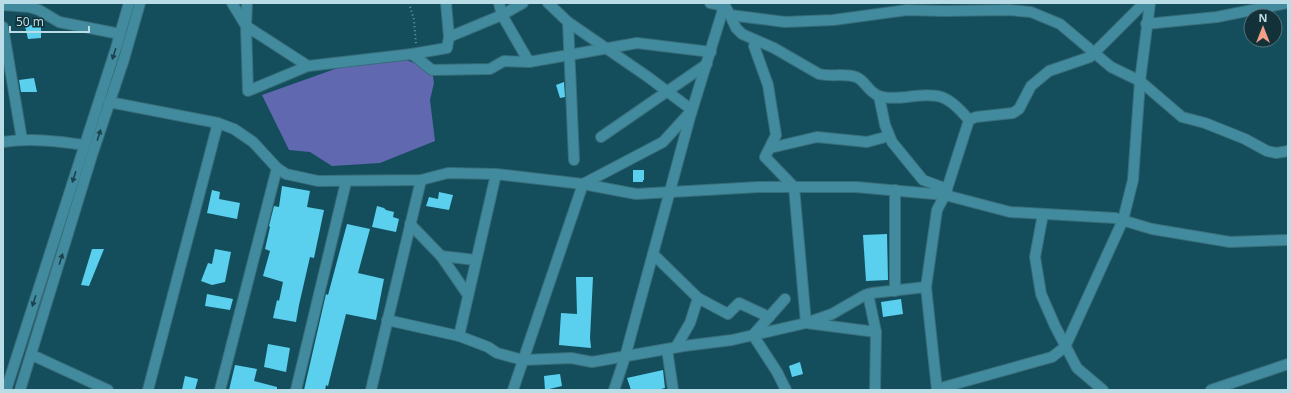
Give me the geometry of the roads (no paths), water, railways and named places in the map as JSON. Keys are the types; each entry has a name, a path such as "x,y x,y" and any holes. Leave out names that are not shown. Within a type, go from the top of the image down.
{"street":[{"path":"6,390 129,3"},
{"path":"20,390 140,3"},
{"path":"232,3 246,26 308,66"},
{"path":"247,3 246,26 248,90 308,66 412,54 447,48 449,37 446,3"},
{"path":"500,3 502,15 529,62"},
{"path":"449,37 502,15 523,3"},
{"path":"548,3 568,22 692,110"},
{"path":"710,3 725,5"},
{"path":"1144,3 1090,57 1049,71 1031,86 1019,109 1013,113 976,117 969,120 946,192 937,210 926,287 937,389 1052,357 1066,347 1123,220 1133,180 1140,81 1146,24 1150,3"},
{"path":"1146,24 1217,17 1288,3"},
{"path":"3,5 29,7 39,10 59,22 120,34"},
{"path":"725,5 736,28 742,34 774,48 819,74 825,76 856,77 861,80 870,91 879,96 900,98 926,94 936,95 950,101 969,120"},
{"path":"614,390 625,356 692,110 725,5"},
{"path":"730,16 785,22 833,20 907,10 944,7 1031,12 1060,24 1111,67 1140,81 1182,117 1245,139 1267,151 1276,153 1288,151"},
{"path":"568,22 574,160"},
{"path":"3,27 22,140"},
{"path":"412,54 432,70 490,69 504,61 529,62 637,43 711,52"},
{"path":"754,46 768,85 776,135 765,157 794,187 806,323"},
{"path":"601,137 707,64"},
{"path":"879,96 885,125 892,142 922,180 946,192 1010,212 1115,218 1152,229 1230,242 1288,240"},
{"path":"109,102 218,124 234,129 253,142 277,168 286,174 318,181 346,182 421,180 448,173 496,174 583,184 636,194 759,187 856,187 946,192"},
{"path":"516,387 523,360 583,184 663,142 692,110"},
{"path":"148,390 218,124"},
{"path":"770,148 817,137 867,142 889,136"},
{"path":"3,142 48,140 84,144"},
{"path":"220,390 277,168"},
{"path":"459,336 496,174"},
{"path":"371,390 421,180"},
{"path":"296,390 346,182"},
{"path":"894,291 895,190"},
{"path":"62,212 74,216"},
{"path":"1043,214 1035,257 1041,294 1077,368 1103,390"},
{"path":"410,224 441,256 468,295"},
{"path":"653,254 698,298 728,314 739,303 769,317"},
{"path":"441,256 476,260"},
{"path":"387,320 459,336 488,347 496,353 523,360 571,358 592,362 753,336 806,323 832,314 868,294 926,287"},
{"path":"868,294 876,332 875,390"},
{"path":"673,390 672,348 690,323 698,298"},
{"path":"753,336 785,299"},
{"path":"806,323 876,332"},
{"path":"753,336 777,372 786,390"},
{"path":"32,355 108,390"},
{"path":"1211,390 1288,364"}],"water":[{"path":"396,56 432,70 434,83 430,100 435,141 380,163 332,166 310,152 289,150 262,95 363,59"}]}
